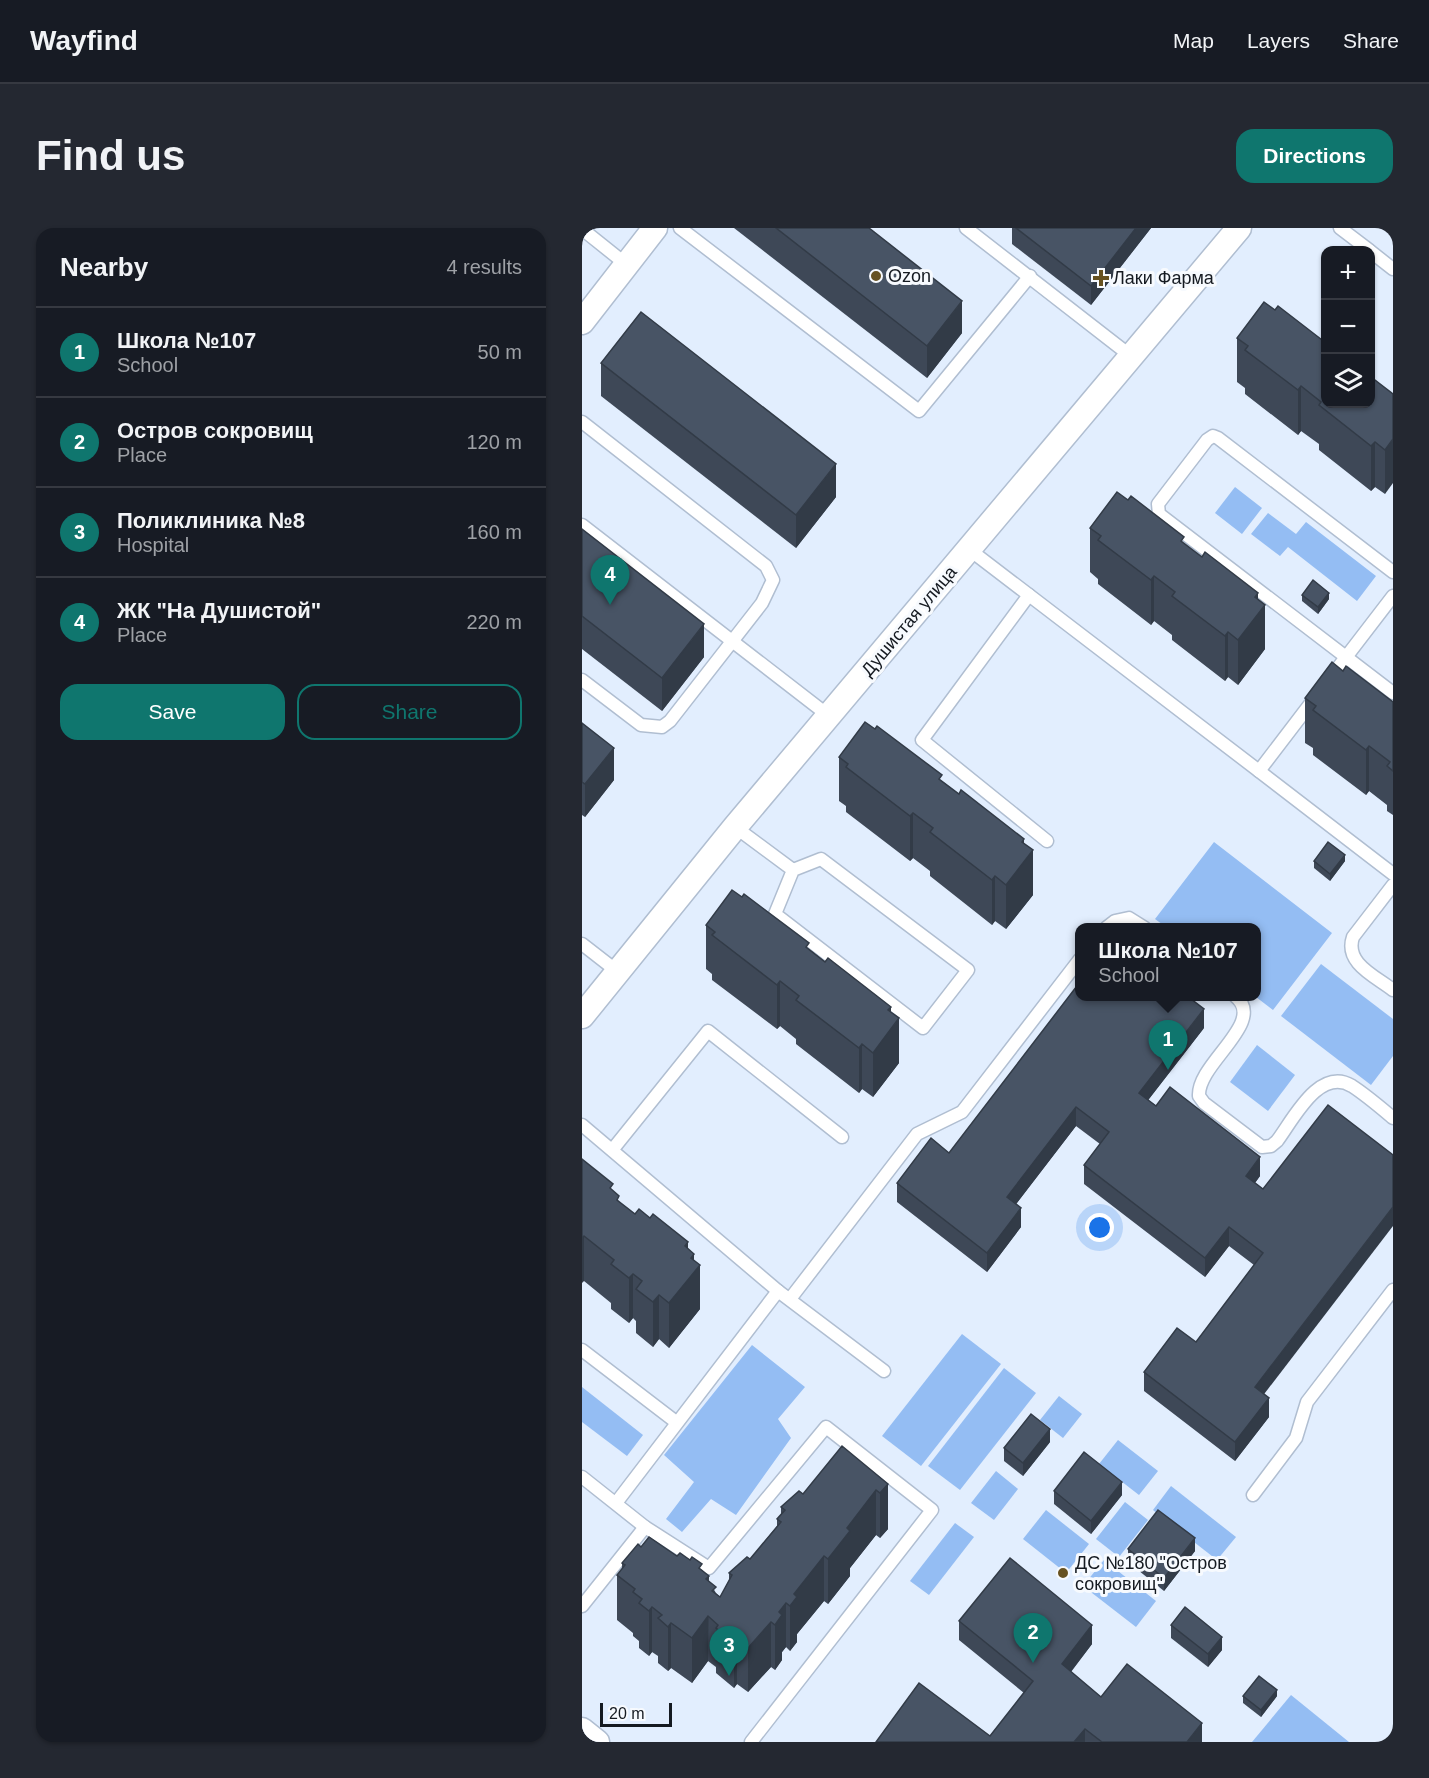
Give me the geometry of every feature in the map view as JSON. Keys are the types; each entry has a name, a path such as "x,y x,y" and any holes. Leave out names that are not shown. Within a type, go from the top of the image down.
{"street":[{"path":"582,322 655,228"},
{"name":"Душистая улица","path":"582,1016 735,826 970,550 1239,228"},
{"path":"582,1730 597,1742"}],"lane":[{"path":"680,228 919,411 1030,276"},
{"path":"1340,228 1363,246"},
{"path":"582,229 627,265"},
{"path":"972,230 1132,357"},
{"path":"1375,255 1393,269"},
{"path":"582,422 771,571 773,580 766,596 732,642 670,721 662,727 653,728 641,725 582,680"},
{"path":"1393,572 1213,436 1207,440 1158,504 1159,514 1393,693"},
{"path":"582,525 829,716"},
{"path":"970,550 1393,874"},
{"path":"1029,595 922,741 1047,841"},
{"path":"1258,771 1393,596"},
{"path":"735,826 793,870"},
{"path":"821,859 968,970 923,1028 776,914 793,870 821,859"},
{"path":"1393,885 1353,937 1350,945 1351,954 1356,962 1393,990"},
{"path":"1112,923 1129,918 1138,923"},
{"path":"582,944 618,972"},
{"path":"790,1299 917,1134 962,1113 1075,966"},
{"path":"1240,1001 1244,1006 1246,1015 1242,1026 1201,1080 1199,1096 1204,1103 1256,1144 1262,1147 1271,1146 1277,1142 1313,1094 1326,1083 1340,1081 1351,1085 1393,1118"},
{"path":"613,1149 708,1031 842,1137"},
{"path":"582,1125 778,1291 884,1371"},
{"path":"1253,1495 1296,1438 1307,1402 1393,1290"},
{"path":"616,1503 778,1291"},
{"path":"582,1350 676,1422"},
{"path":"582,1477 645,1527 709,1568 826,1427 932,1510 751,1742"},
{"path":"582,1606 645,1527"}],"shaded area":[{"path":"1235,487 1262,508 1242,534 1215,513"},
{"path":"1268,513 1296,534 1306,522 1376,576 1357,601 1288,547 1280,556 1251,534"},
{"path":"1214,842 1332,933 1273,1010 1261,1001 1261,923 1160,923 1155,919"},
{"path":"1321,964 1393,1019 1393,1056 1371,1085 1281,1016"},
{"path":"1257,1045 1295,1075 1268,1111 1230,1082"},
{"path":"962,1334 1001,1364 921,1466 882,1436"},
{"path":"752,1345 805,1387 778,1419 791,1438 736,1515 711,1499 682,1532 666,1519 694,1482 664,1455"},
{"path":"1004,1368 1036,1393 960,1490 928,1466"},
{"path":"582,1387 643,1435 627,1456 582,1422"},
{"path":"1059,1396 1082,1414 1063,1438 1040,1420"},
{"path":"1118,1440 1158,1471 1139,1495 1099,1464"},
{"path":"996,1471 1018,1489 994,1520 971,1503"},
{"path":"1171,1486 1236,1537 1217,1560 1153,1510"},
{"path":"1125,1502 1148,1520 1119,1557 1096,1539"},
{"path":"1046,1510 1089,1544 1066,1573 1023,1539"},
{"path":"955,1523 974,1537 929,1595 910,1581"},
{"path":"1104,1560 1156,1601 1136,1627 1083,1586"},
{"path":"1291,1695 1349,1742 1252,1742"}],"building":[{"path":"776,228 869,228 962,301 927,346"},
{"path":"1016,228 1136,228 1091,286"},
{"path":"1264,302 1275,310 1278,306 1321,339 1321,402 1301,386 1298,390 1245,350 1248,346 1237,338"},
{"path":"641,312 836,464 796,515 601,363"},
{"path":"1375,380 1393,394 1393,439 1385,450 1375,442 1371,446 1323,408 1375,408"},
{"path":"1117,492 1128,500 1131,496 1184,537 1181,541 1202,557 1205,552 1258,593 1255,597 1265,605 1238,640 1228,632 1225,636 1172,596 1175,592 1154,576 1151,580 1098,540 1101,536 1090,528"},
{"path":"582,529 704,624 662,678 582,616"},
{"path":"1313,580 1329,593 1318,607 1302,595"},
{"path":"1332,662 1343,671 1346,666 1393,702 1393,771 1387,766 1390,762 1369,746 1366,750 1313,710 1316,706 1305,698"},
{"path":"865,722 875,729 877,726 942,775 939,779 959,794 961,790 1024,839 1022,842 1033,850 1006,885 995,876 992,880 930,832 933,828 913,813 910,816 846,767 848,764 839,757"},
{"path":"582,723 614,748 585,784 582,782"},
{"path":"1328,842 1345,855 1330,874 1314,861"},
{"path":"732,890 742,897 744,894 809,943 806,947 825,962 828,958 891,1007 888,1010 899,1018 873,1053 862,1044 859,1048 796,1000 799,996 780,981 777,985 712,935 715,932 706,925"},
{"path":"1075,989 1075,1001 1194,1001 1204,1009 1139,1093 1156,1106 1170,1087 1260,1157 1246,1176 1263,1189 1328,1105 1393,1155 1393,1207 1255,1387 1269,1398 1235,1442 1144,1372 1177,1328 1196,1342 1263,1253 1229,1227 1205,1258 1084,1165 1109,1132 1076,1107 1007,1197 1021,1208 987,1253 897,1183 931,1138 949,1153"},
{"path":"582,1159 613,1184 610,1188 619,1196 617,1200 635,1214 639,1209 650,1218 653,1214 688,1242 685,1246 694,1254 691,1258 700,1265 669,1303 659,1295 653,1302 636,1289 642,1281 633,1274 629,1278 611,1264 614,1260 584,1236 582,1239"},
{"path":"1031,1414 1050,1429 1023,1463 1004,1448"},
{"path":"842,1446 888,1484 880,1493 876,1490 847,1528 850,1531 828,1559 824,1556 794,1594 797,1597 790,1606 786,1603 779,1612 782,1615 775,1625 771,1622 748,1648 737,1639 734,1643 716,1628 718,1625 708,1616 692,1638 671,1623 668,1627 658,1618 662,1615 652,1607 649,1611 639,1603 642,1599 633,1592 635,1589 617,1575 625,1565 622,1563 638,1544 641,1547 649,1537 677,1556 680,1553 702,1564 699,1568 709,1576 706,1579 716,1587 712,1591 720,1597 732,1575 729,1573 747,1557 750,1559 781,1522 777,1519 785,1510 781,1507 799,1491 803,1494"},
{"path":"1084,1452 1122,1482 1091,1521 1054,1491"},
{"path":"1158,1510 1195,1538 1164,1578 1128,1549"},
{"path":"1010,1558 1092,1625 1062,1664 1101,1697 1127,1664 1202,1723 1187,1742 1102,1742 1085,1729 1074,1742 876,1742 919,1683 990,1736 1033,1681 959,1621"},
{"path":"1185,1607 1222,1637 1208,1654 1171,1625"},
{"path":"1259,1676 1277,1690 1261,1710 1243,1696"}],"place":[{"name":"Ozon","path":"876,276"},
{"name":"Лаки Фарма","path":"1101,278"},
{"name":"ЖК \"На Душистой\"","path":"610,605"},
{"name":"Школа №107","path":"1168,1070"},
{"name":"ДС №180 \"Остров сокровищ\"","path":"1063,1573"},
{"name":"Остров сокровищ","path":"1033,1663"},
{"name":"Поликлиника №8","path":"729,1676"}]}
